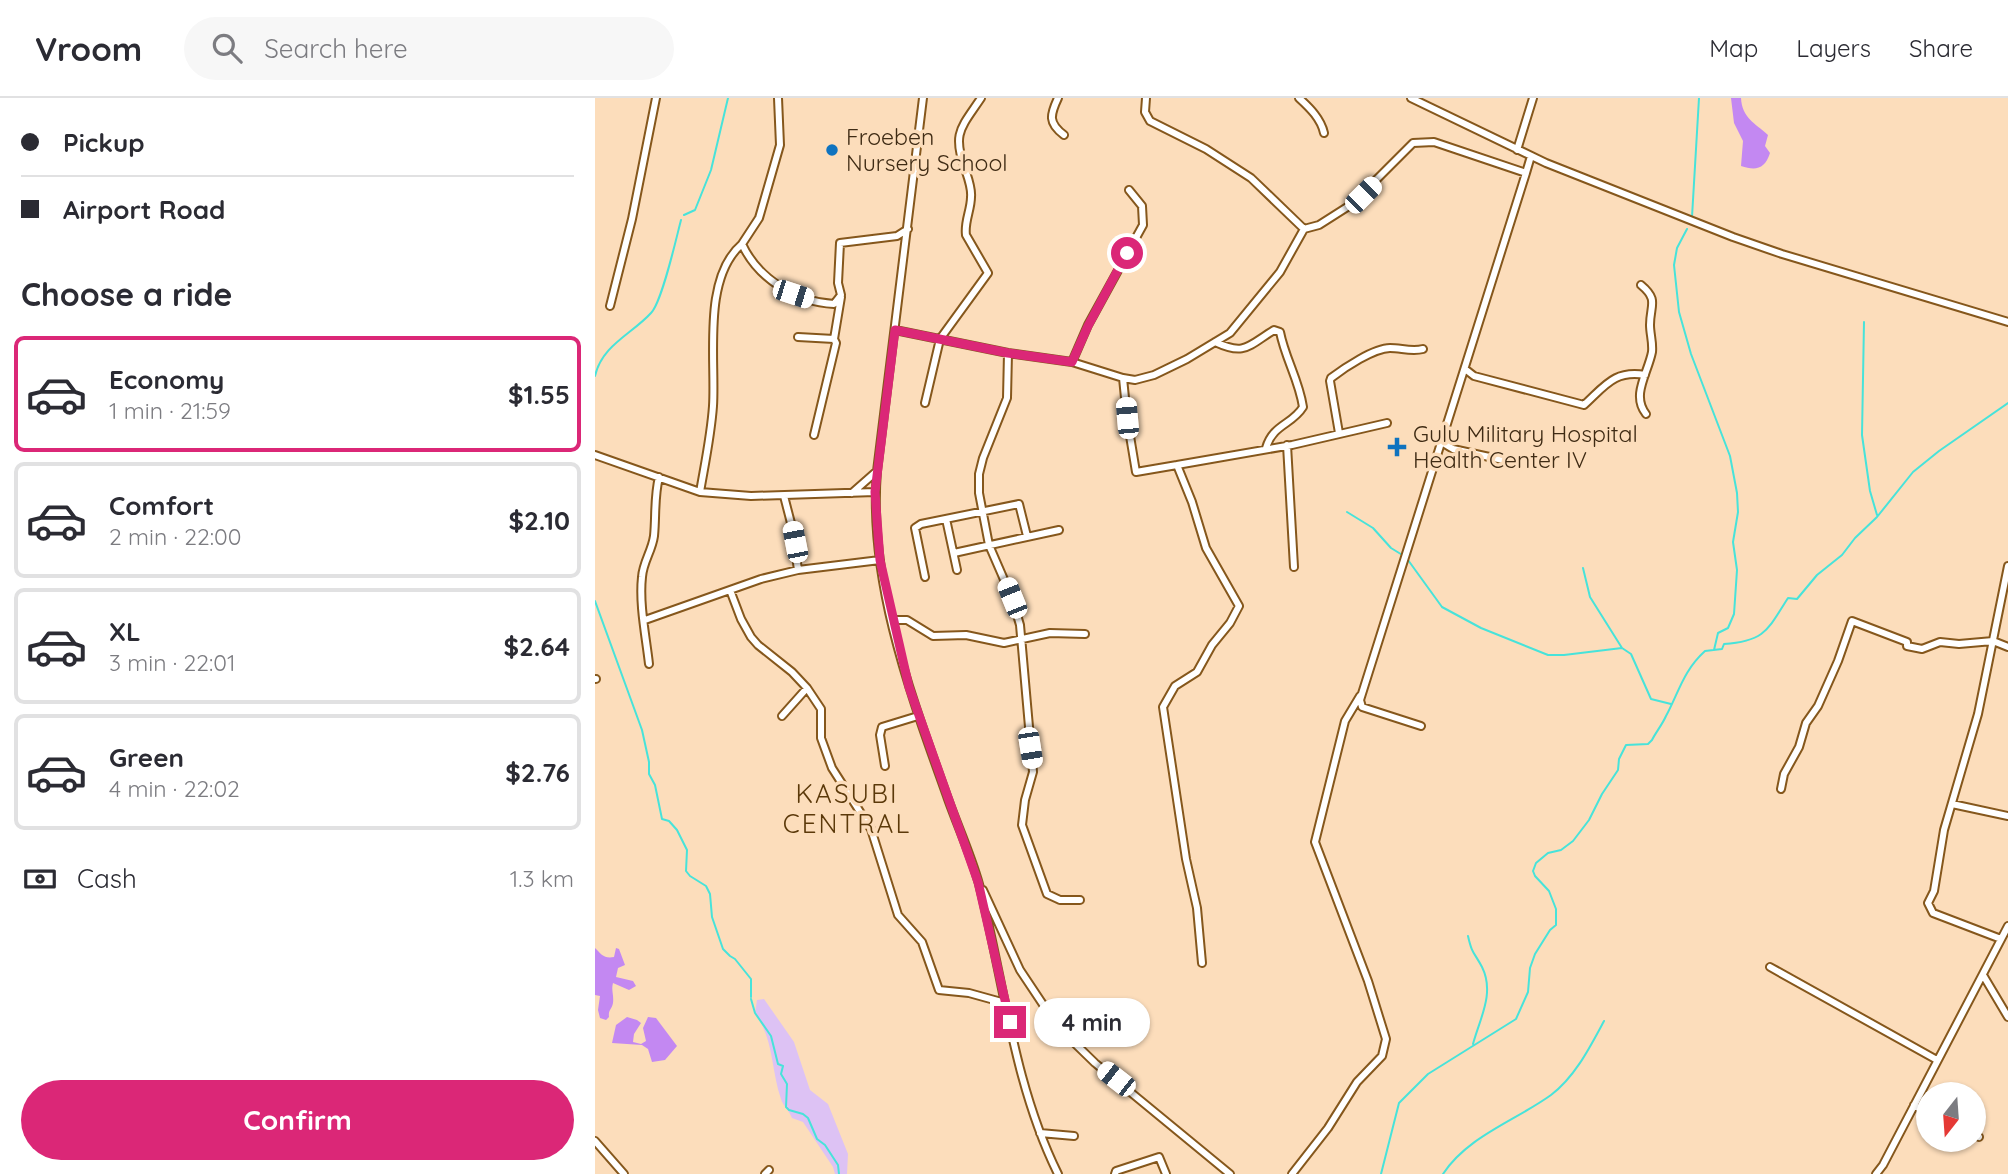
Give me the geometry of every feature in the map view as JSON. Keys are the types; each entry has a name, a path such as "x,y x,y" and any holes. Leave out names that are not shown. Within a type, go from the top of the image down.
{"street":[{"path":"610,306 632,219 656,98"},
{"path":"700,492 711,442 714,310 725,268 734,251 742,244 759,218 780,145 778,98"},
{"path":"923,98 875,492 880,560 892,620 918,716 978,882 1020,970 1046,1012 1095,1063 1230,1174"},
{"path":"925,403 940,339 988,273 966,235 965,228 972,199 957,141 981,98"},
{"path":"1058,98 1051,119 1056,129 1064,135"},
{"path":"1146,98 1145,112 1150,121 1206,149 1251,178 1304,229"},
{"path":"1299,98 1312,110 1324,133"},
{"path":"1411,98 1531,156 1604,187 1782,254 2008,322"},
{"path":"1517,149 1533,98"},
{"path":"895,330 1008,353 1072,362 1135,380 1154,375 1230,333 1285,264 1304,229 1319,225 1352,204 1408,146 1416,142 1434,142 1526,173"},
{"path":"1292,1174 1328,1128 1357,1082 1382,1056 1386,1039 1368,981 1315,842 1345,721 1361,695 1443,443 1531,156"},
{"path":"1072,362 1088,326 1143,225 1142,206 1129,190"},
{"path":"814,435 834,350 841,295 838,283 840,243 897,236 908,229"},
{"path":"742,244 757,269 793,294 835,304 841,295"},
{"path":"1641,285 1651,293 1653,300 1650,327 1652,348 1639,394 1640,405 1646,414"},
{"path":"1215,342 1231,350 1240,350 1275,330 1280,332 1285,353 1297,377 1303,407 1272,433 1266,448"},
{"path":"797,337 834,340"},
{"path":"1339,433 1331,378 1382,349 1423,349"},
{"path":"1008,353 1007,398 979,474 979,492 989,545 1012,598 1020,625 1033,772 1025,800 1022,825 1047,894 1060,900 1080,900"},
{"path":"1465,369 1474,376 1584,405 1603,386 1620,375 1646,375"},
{"path":"1123,378 1136,472 1287,445 1387,423"},
{"path":"1443,443 1453,449 1503,460"},
{"path":"1287,445 1294,567"},
{"path":"595,455 700,492 784,496 875,492"},
{"path":"1177,465 1206,548 1239,606 1197,672 1175,686 1163,707 1184,848 1196,908 1202,963"},
{"path":"852,493 877,471"},
{"path":"649,664 641,581 644,562 651,550 653,539 654,496 659,477"},
{"path":"784,496 798,570"},
{"path":"925,576 915,528 1019,504 1027,536"},
{"path":"946,519 957,570"},
{"path":"954,552 1059,530"},
{"path":"645,620 730,590 798,570 880,560"},
{"path":"2001,939 1930,910 1928,903 1934,891 1944,830 1979,714 2008,566"},
{"path":"730,590 741,619 758,645 792,672 821,709 821,738 832,768 871,829 898,915 922,942 939,989 969,993 1005,1003"},
{"path":"892,620 907,620 933,636 966,635 1004,643 1050,633 1085,634"},
{"path":"1781,789 1784,774 1799,747 1806,723 1822,698 1852,621 1907,642 1907,646 1918,649 1940,642 1959,644 1993,641 2008,647"},
{"path":"782,716 807,688"},
{"path":"1361,695 1361,706 1421,726"},
{"path":"885,766 880,735 882,727 918,716"},
{"path":"1952,804 2008,816"},
{"path":"978,882 1029,1104 1058,1174"},
{"path":"1876,1174 2008,926"},
{"path":"1770,968 1937,1060"},
{"path":"1983,975 2008,1017"},
{"path":"1040,1133 1074,1136"},
{"path":"595,1141 624,1174"},
{"path":"1115,1174 1116,1171 1159,1157 1166,1174"}],"shaded area":[{"path":"1731,98 1741,98 1744,111 1768,135 1765,146 1770,153 1759,167 1741,166 1743,141 1734,123"},
{"path":"595,948 608,957 614,957 616,948 619,949 625,965 618,968 616,977 633,981 636,986 629,990 613,983 613,1003 606,1020 600,1018 600,996 595,995"},
{"path":"764,999 794,1042 810,1090 828,1104 848,1154 847,1174 835,1174 803,1122 792,1118 782,1101 766,1033 755,1013 757,1000"},
{"path":"627,1017 641,1023 634,1034 633,1042 641,1044 646,1041 643,1028 648,1017 656,1018 677,1046 665,1060 652,1062 648,1049 642,1045 612,1043 616,1025"}],"waterway":[{"path":"684,215 695,210 711,170 728,98"},
{"path":"1692,217 1699,98"},
{"path":"595,376 604,356 655,307 681,220"},
{"path":"1687,229 1677,248 1674,265 1679,312 1691,354 1730,456 1737,493 1738,512 1733,542 1737,570 1734,614 1728,628 1718,633 1714,650"},
{"path":"1864,322 1862,435 1870,491 1877,515"},
{"path":"1381,1174 1399,1103 1428,1074 1516,1019 1528,992 1530,968 1535,954 1556,925 1556,909 1549,891 1533,871 1536,863 1548,853 1561,850 1573,841 1589,820 1618,770 1619,759 1626,745 1648,744 1652,740 1686,674 1705,651 1722,649 1724,644 1749,640 1764,632 1788,598 1797,599 1817,575 1842,555 1913,472 2008,403"},
{"path":"1347,512 1373,528 1391,548 1404,556"},
{"path":"1408,560 1442,607 1481,628 1548,655 1622,648 1631,654 1651,699 1671,704"},
{"path":"1583,568 1590,597 1622,648"},
{"path":"595,601 642,730 649,774 655,785 662,819 669,821 677,830 687,850 686,871 706,886 710,894 712,917 723,949 751,979 751,997"},
{"path":"1468,936 1486,977 1487,986 1485,1006 1473,1044"},
{"path":"751,999 755,1013 771,1036 778,1064 783,1066 781,1074 787,1084 786,1107 808,1118 817,1139 825,1145 838,1165 839,1174"},
{"path":"1443,1174 1465,1149 1560,1088 1581,1061 1604,1021"}],"place":[{"name":"Froeben Nursery School","path":"832,150"},
{"name":"Gulu Military Hospital Health Center IV","path":"1397,447"}],"district":[{"name":"KASUBI CENTRAL","path":"847,809"}],"route":[{"path":"1010,1022 978,882 909,687 880,560 875,492 895,330 1008,353 1072,362 1127,253"}]}
